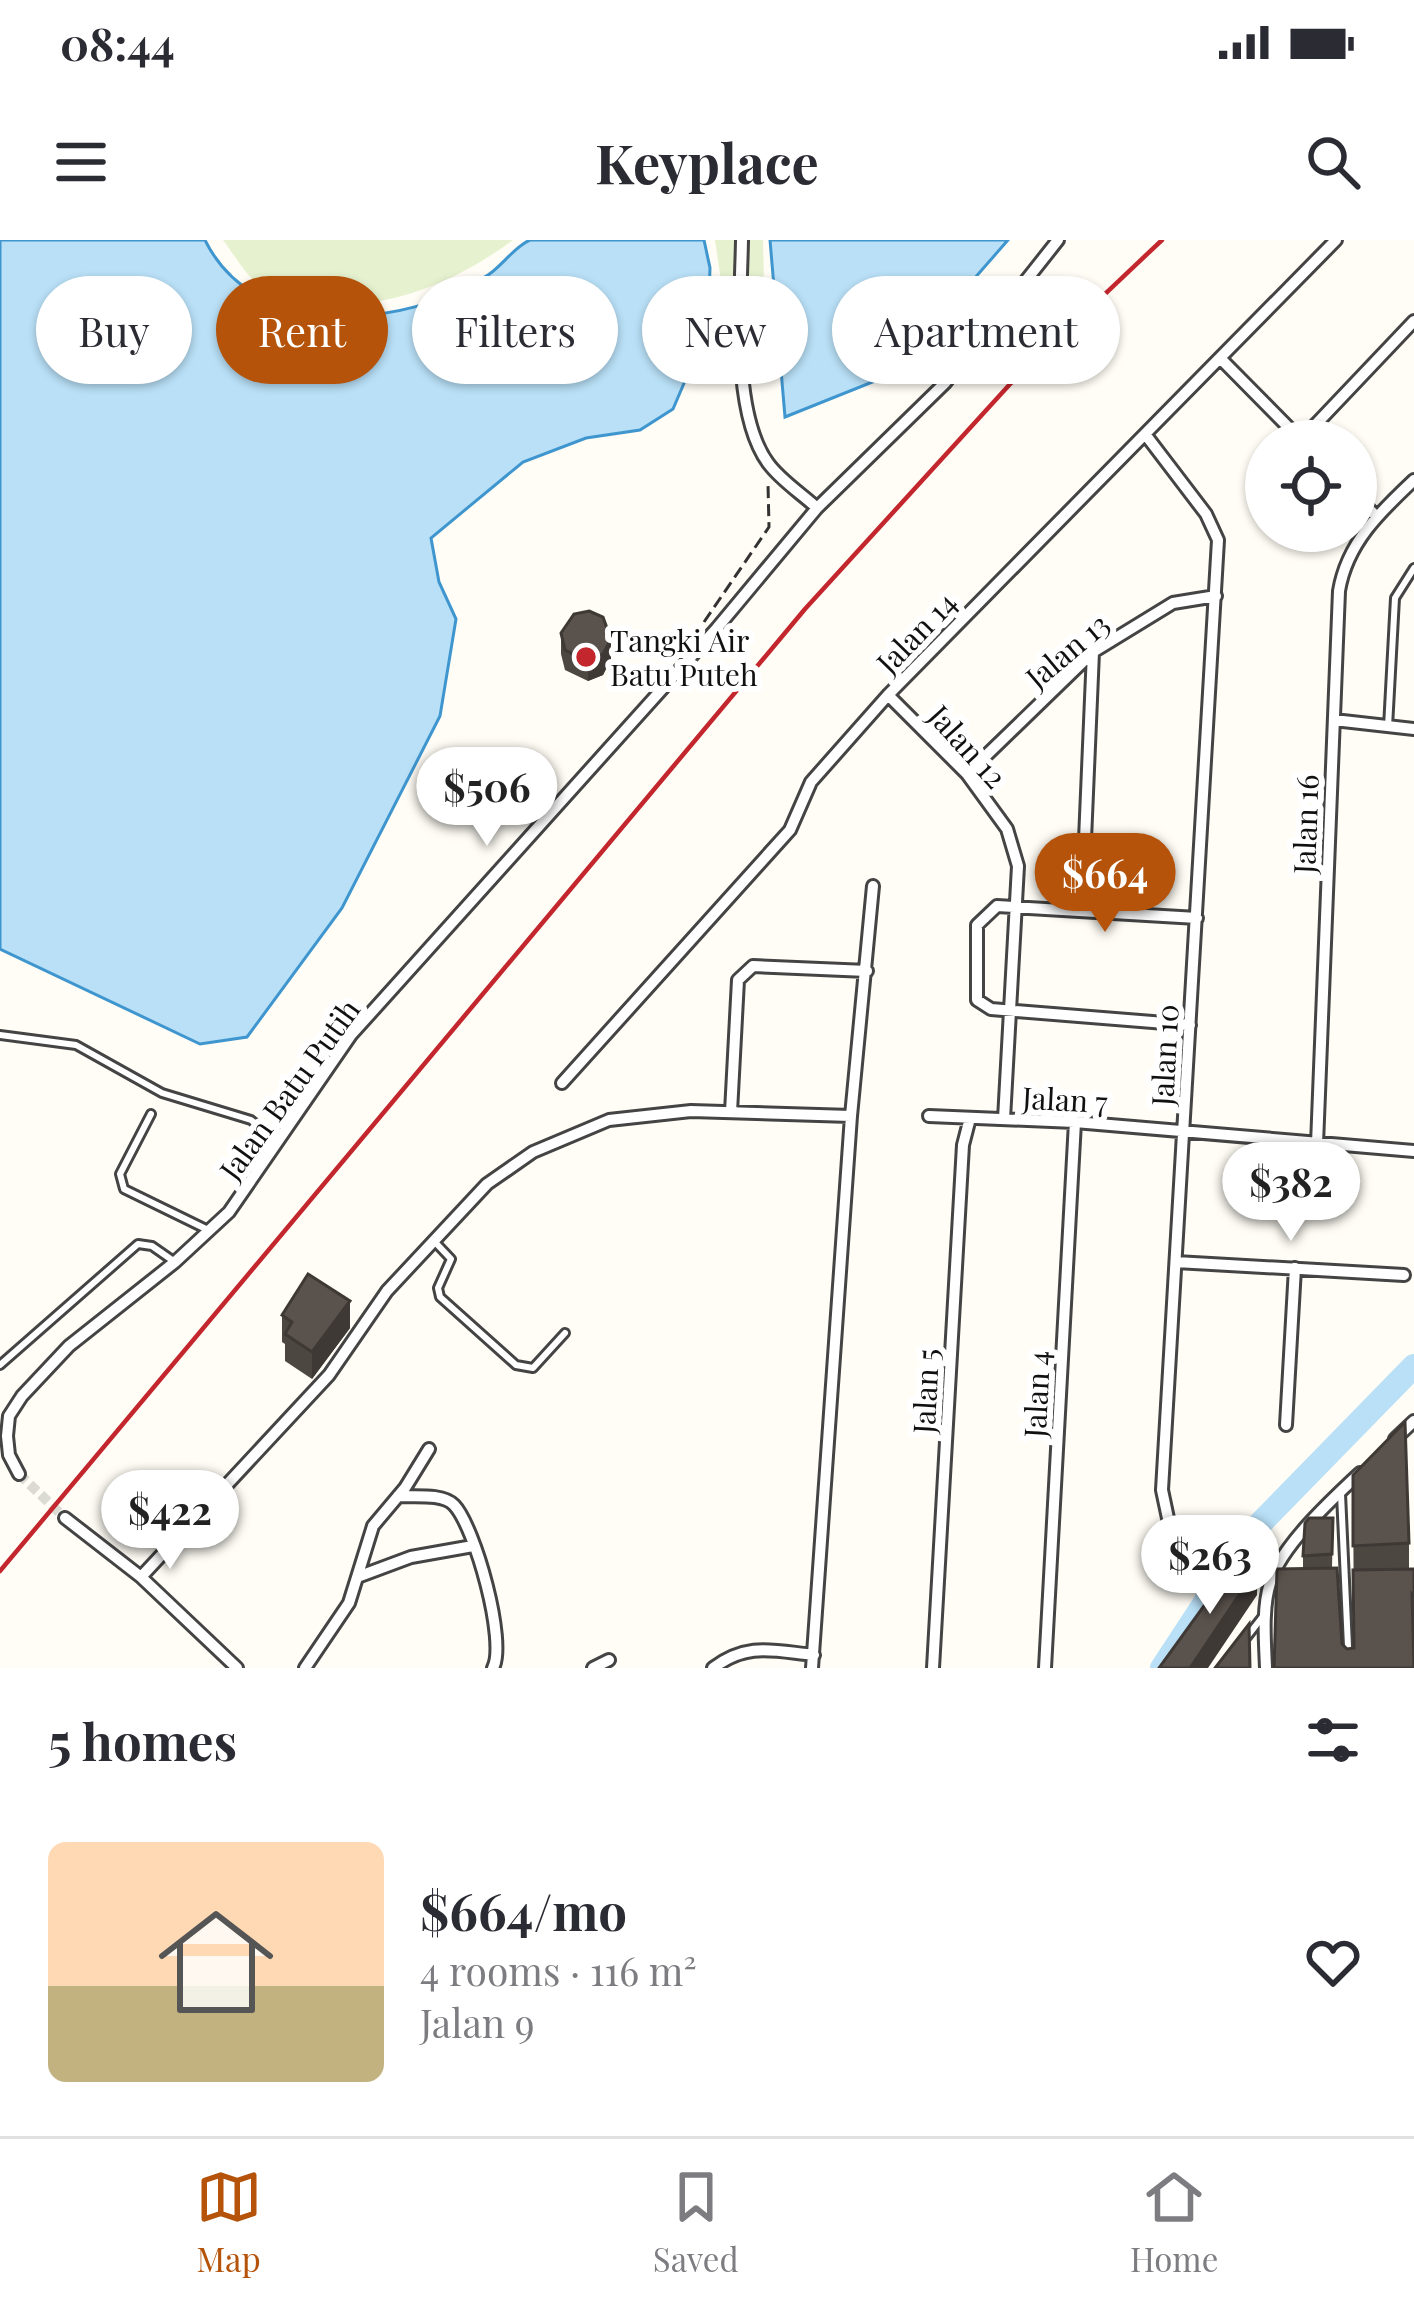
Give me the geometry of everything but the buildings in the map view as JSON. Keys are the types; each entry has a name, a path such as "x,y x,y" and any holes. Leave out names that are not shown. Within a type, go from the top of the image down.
{"street":[{"path":"742,240 741,354 755,432 767,462 817,508"},
{"name":"Jalan Batu Putih","path":"20,1474 9,1455 7,1436 9,1416 22,1396 69,1346 175,1262 229,1212 351,1035 717,628 817,508 945,383 1058,240"},
{"name":"Jalan 14","path":"562,1083 790,830 811,782 888,695 1336,240"},
{"path":"1320,420 1414,321"},
{"path":"1220,358 1281,420"},
{"name":"Jalan 10","path":"1145,434 1206,514 1218,540 1162,1490 1176,1556"},
{"name":"Jalan 16","path":"1377,515 1414,479"},
{"name":"Jalan 16","path":"1317,1144 1343,570 1354,552"},
{"name":"Jalan 13","path":"967,774 1093,652 1173,603 1216,596"},
{"path":"1082,910 1093,652"},
{"name":"Jalan 12","path":"888,695 967,774 1007,829 1018,866 1004,1119"},
{"path":"1334,720 1414,729"},
{"path":"713,1668 751,1649 813,1662 851,1116 873,886"},
{"path":"1190,1025 1010,1013 976,1000 974,956 981,917 997,906 1197,918"},
{"path":"731,1112 737,980 743,972 753,966 866,971"},
{"path":"141,1576 329,1375 386,1291 487,1184 533,1152 609,1120 691,1111 851,1116"},
{"name":"Jalan 7","path":"929,1116 1075,1122 1413,1151"},
{"name":"Jalan 5","path":"933,1668 963,1145 970,1118"},
{"name":"Jalan 4","path":"1045,1668 1075,1122"},
{"path":"1176,1262 1404,1275"},
{"path":"1286,1425 1295,1268"},
{"path":"1385,1449 1414,1421"},
{"path":"305,1668 350,1604 373,1526 429,1449"},
{"path":"1266,1668 1268,1588 1289,1549 1370,1462"},
{"path":"398,1496 447,1499 456,1507 473,1546 500,1654 494,1668"},
{"path":"65,1517 141,1576 237,1668"},
{"path":"360,1576 411,1557 473,1546"},
{"path":"593,1668 609,1660"}],"lane":[{"path":"1388,727 1395,598 1414,568"},
{"path":"0,1035 76,1045 162,1093 251,1120 278,1144"},
{"path":"151,1114 121,1174 124,1189 209,1231"},
{"path":"434,1241 451,1259 438,1288 440,1297 516,1365 533,1368 541,1364 565,1333"},
{"path":"0,1365 138,1244 152,1246 175,1262"},
{"path":"1341,1490 1349,1668"},
{"path":"1326,1586 1346,1586"},
{"path":"1268,1588 1288,1588"},
{"path":"1238,1649 1266,1612"}],"path":[{"path":"703,624 769,526 768,483"}],"green space":[{"path":"223,240 513,240 452,276 412,276 412,293 388,299 388,276 251,276"},
{"path":"715,240 763,240 764,276 720,276"}],"water":[{"path":"0,240 205,240 232,276 216,276 216,384 388,384 388,312 412,308 412,384 618,384 618,276 486,276 530,240 704,240 710,276 642,276 642,384 684,384 673,409 640,430 586,438 523,462 431,538 439,582 456,619 440,716 342,908 247,1037 200,1044 0,949"},
{"path":"770,240 1008,240 977,276 832,276 832,384 868,384 785,417 782,384 808,384 808,276 773,276"}],"waterway":[{"path":"1162,1668 1250,1534 1414,1366"}],"tunnel":[{"path":"19,1474 65,1518"}],"railway":[{"path":"0,1571 805,609 1011,383 1162,240"}],"place":[{"name":"Tangki Air Batu Puteh","path":"586,657"}]}
